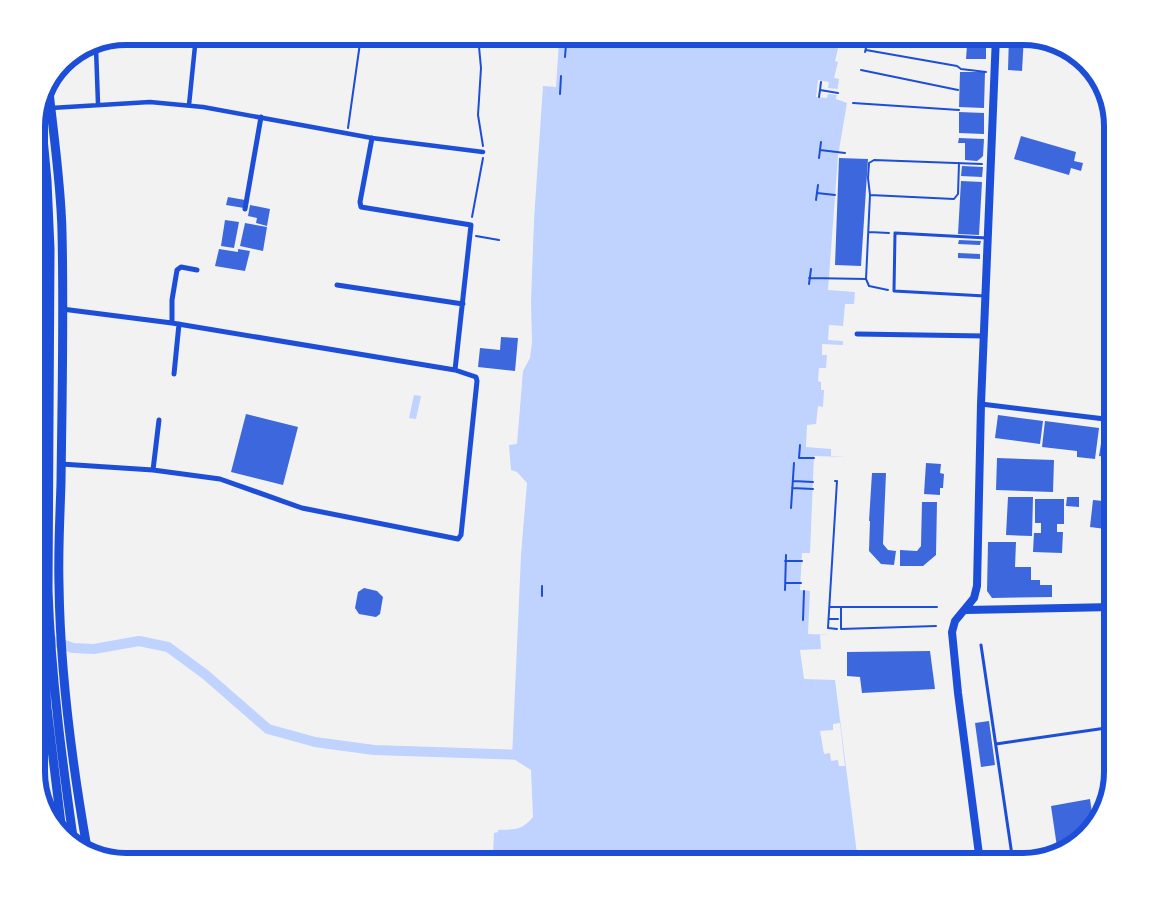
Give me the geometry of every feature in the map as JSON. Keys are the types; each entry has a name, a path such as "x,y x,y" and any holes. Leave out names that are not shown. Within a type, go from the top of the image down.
{"main road":[{"path":"50,99 61,209 62,309 59,565 61,632 77,787 86,843"},
{"path":"45,160 50,250 49,615 55,692 72,832"},
{"path":"45,462 61,464"},
{"path":"45,705 60,819"}],"street":[{"path":"189,106 195,45"},
{"path":"979,853 952,632 955,621 974,598 977,586 981,404 996,45"},
{"path":"96,51 98,104"},
{"path":"51,108 150,102 261,117 372,138 484,152"},
{"path":"245,209 261,117"},
{"path":"372,138 360,202 361,207 471,224 454,370"},
{"path":"172,323 172,300 177,270 181,268 198,270"},
{"path":"337,285 463,304"},
{"path":"61,464 153,470 220,478 302,508 458,539 461,535 477,381 476,377 454,370 179,324 62,309"},
{"path":"174,374 179,324"},
{"path":"857,334 985,336"},
{"path":"981,404 1104,419"},
{"path":"153,470 159,420"},
{"path":"965,610 1104,607"},
{"path":"45,610 60,611"},
{"path":"45,732 50,732"},
{"path":"54,810 59,810"}],"lane":[{"path":"986,296 894,291 895,233 988,238"},
{"path":"981,645 1012,853"},
{"path":"996,744 1104,728"}],"path":[{"path":"348,134 361,45"},
{"path":"471,224 484,152 478,115 480,68 479,45"},
{"path":"565,57 566,45"},
{"path":"867,45 865,51 957,66 960,69 987,72"},
{"path":"861,70 958,90"},
{"path":"560,94 561,76"},
{"path":"819,97 821,82"},
{"path":"820,90 838,93"},
{"path":"853,103 959,110"},
{"path":"819,158 821,142"},
{"path":"820,150 845,153"},
{"path":"894,291 870,286 866,279 870,195 868,178 871,161 992,164"},
{"path":"870,195 954,199 958,194 959,163"},
{"path":"816,200 818,185"},
{"path":"817,194 835,195"},
{"path":"869,232 895,233"},
{"path":"471,236 499,240"},
{"path":"809,284 811,269"},
{"path":"809,278 866,279"},
{"path":"800,445 799,458 814,458"},
{"path":"791,508 794,463"},
{"path":"793,481 813,482"},
{"path":"835,481 837,481 828,628 936,626"},
{"path":"792,488 813,489"},
{"path":"785,590 786,555"},
{"path":"786,561 802,561"},
{"path":"785,583 801,583"},
{"path":"542,586 542,596"},
{"path":"803,620 804,591"},
{"path":"830,607 937,606"},
{"path":"839,629 840,607"},
{"path":"829,619 838,619"}],"water":[{"path":"559,45 839,45 835,61 838,62 834,78 839,79 836,99 847,103 838,156 828,290 855,292 854,304 845,304 843,326 829,325 828,340 843,341 843,345 822,344 822,355 827,355 826,368 819,368 818,381 821,382 821,390 824,390 823,407 818,406 816,424 807,425 806,447 831,449 831,456 845,457 837,527 830,635 820,635 821,649 800,650 804,679 835,680 857,853 493,853 494,833 498,832 498,830 521,827 533,817 531,770 512,758 521,555 527,483 517,472 511,470 509,445 517,444 523,371 530,358 532,342 531,302 534,220 543,86 556,87"},
{"path":"414,395 421,396 416,419 409,418"}],"pier":[{"path":"818,80 829,82 828,88 838,89 837,95 828,94 827,98 816,97"},
{"path":"814,456 845,457 839,527 836,607 832,635 808,634 810,591 800,590 802,553 810,553"},
{"path":"840,723 845,766 839,766 838,760 831,761 830,753 824,754 820,731 833,730 833,724"}],"building":[{"path":"967,45 986,45 986,59 966,59"},
{"path":"1009,45 1023,45 1022,71 1008,70"},
{"path":"960,72 985,72 984,108 959,107"},
{"path":"959,112 984,113 984,134 959,133"},
{"path":"1021,136 1076,152 1074,161 1083,163 1081,171 1071,168 1069,175 1014,159"},
{"path":"959,138 984,139 983,156 977,161 965,160 965,143 958,143"},
{"path":"839,158 868,159 861,266 835,265"},
{"path":"962,166 983,167 982,177 961,176"},
{"path":"961,181 982,182 979,235 958,234"},
{"path":"228,197 245,200 244,208 226,205"},
{"path":"250,205 270,209 267,226 256,223 257,218 248,216"},
{"path":"225,220 239,222 234,248 221,246"},
{"path":"245,223 267,227 263,251 240,246"},
{"path":"959,240 981,241 980,245 958,244"},
{"path":"219,249 238,252 238,249 250,251 245,271 215,266"},
{"path":"958,253 980,254 980,259 958,258"},
{"path":"501,337 518,338 515,371 478,367 480,348 500,350"},
{"path":"246,414 298,427 283,485 231,472"},
{"path":"998,415 1043,421 1040,444 995,438"},
{"path":"1045,421 1099,428 1095,459 1077,457 1077,451 1042,447"},
{"path":"1103,431 1104,457 1099,456"},
{"path":"997,458 1054,460 1053,492 996,490"},
{"path":"926,463 941,464 940,473 944,474 943,488 940,488 940,495 924,494"},
{"path":"872,473 886,473 883,544 888,550 896,551 894,565 881,564 869,551"},
{"path":"1008,497 1033,497 1032,536 1006,535"},
{"path":"1067,497 1079,497 1079,507 1066,506"},
{"path":"1035,499 1064,499 1064,524 1057,524 1057,532 1063,532 1062,553 1033,552 1034,533 1041,533 1041,523 1035,523"},
{"path":"1093,500 1104,501 1104,529 1090,527"},
{"path":"922,502 937,502 936,555 923,566 900,566 900,550 917,551 921,546"},
{"path":"988,542 1016,542 1015,567 1031,567 1031,580 1040,580 1040,585 1052,585 1052,597 992,598 987,591"},
{"path":"364,588 377,591 383,597 380,614 376,617 359,614 355,608 358,592"},
{"path":"930,651 935,689 862,693 860,677 847,676 847,652"},
{"path":"989,721 995,765 981,767 975,723"},
{"path":"1090,799 1092,814 1080,829 1057,846 1051,806"}],"waterway":[{"path":"45,638 73,648 94,649 139,641 168,647 206,675 268,729 315,742 374,750 525,755"}]}
